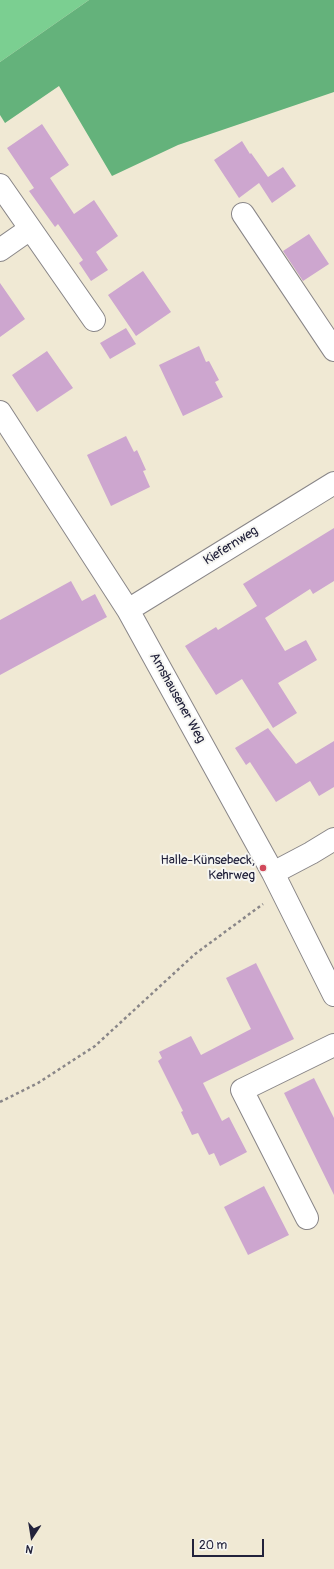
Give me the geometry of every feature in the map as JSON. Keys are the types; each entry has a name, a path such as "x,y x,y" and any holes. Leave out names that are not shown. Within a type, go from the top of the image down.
{"street":[{"path":"0,185 94,320"},
{"path":"244,214 334,350"},
{"path":"0,250 30,229"},
{"name":"Amshausener Weg","path":"0,412 128,610 273,873 334,994"},
{"name":"Kiefernweg","path":"128,610 334,482"},
{"path":"273,873 334,839"},
{"path":"307,1218 242,1090 334,1045"}],"path":[{"path":"0,1102 38,1083 95,1046 195,954 260,905 283,894"}],"green space":[{"path":"0,0 89,0 0,62"},
{"path":"89,0 334,0 334,92 178,145 112,176 59,86 5,123 0,115 0,62"}],"building":[{"path":"42,124 69,165 50,178 74,214 94,200 118,236 96,252 108,270 91,281 79,263 83,260 58,224 55,227 29,191 34,188 7,148"},
{"path":"242,141 268,177 283,167 296,186 272,203 259,183 239,198 214,160"},
{"path":"309,234 329,264 303,281 283,251"},
{"path":"143,271 171,312 136,336 108,295"},
{"path":"0,283 25,319 0,337"},
{"path":"126,328 136,344 110,359 100,343"},
{"path":"199,346 206,362 209,361 219,380 215,382 223,397 183,416 159,365"},
{"path":"47,351 73,388 37,412 12,375"},
{"path":"126,436 134,452 137,450 146,470 143,471 150,487 111,506 87,455"},
{"path":"334,528 334,581 313,594 310,589 265,618 285,651 306,640 317,660 278,683 297,713 273,728 242,679 216,695 185,646 216,627 218,630 257,606 243,584"},
{"path":"71,581 82,601 95,594 107,617 0,675 0,620"},
{"path":"268,728 296,764 334,741 334,787 319,796 310,781 276,802 250,762 246,765 235,748"},
{"path":"256,963 294,1039 203,1083 222,1121 229,1117 247,1152 220,1166 214,1153 209,1155 198,1133 192,1135 181,1112 183,1111 158,1061 162,1058 159,1052 191,1036 201,1055 251,1029 226,978"},
{"path":"314,1078 334,1118 334,1195 284,1093"},
{"path":"264,1186 289,1235 248,1255 224,1207"}],"place":[{"name":"Halle-Künsebeck, Kehrweg","path":"263,868"}]}
